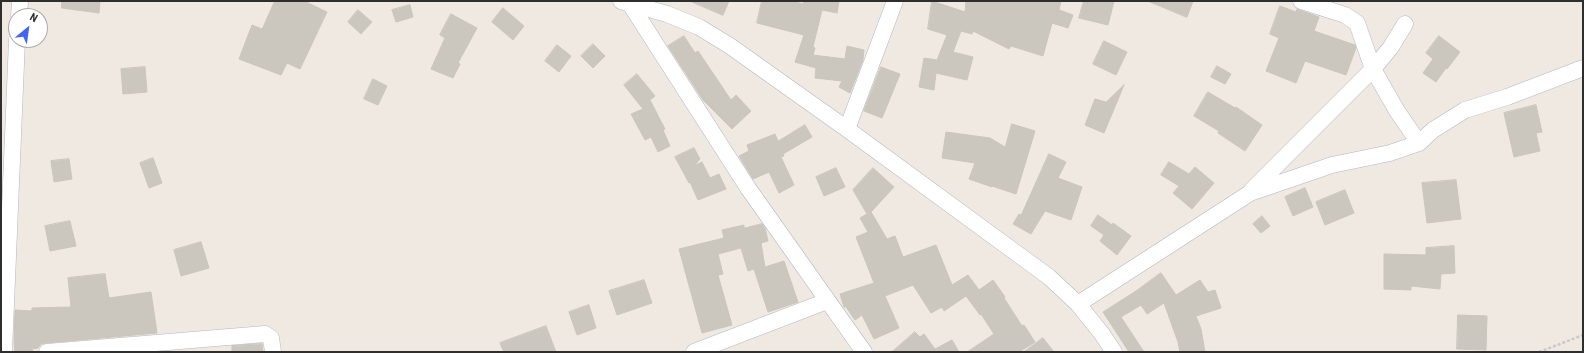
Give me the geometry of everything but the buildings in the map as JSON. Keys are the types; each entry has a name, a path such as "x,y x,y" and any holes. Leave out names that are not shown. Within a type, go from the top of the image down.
{"street":[{"path":"847,130 895,1"},
{"path":"1301,1 1345,15 1357,23 1373,69 1397,111 1418,143"},
{"path":"626,2 667,14 699,27 730,46 1049,277 1078,304 1114,352"},
{"path":"626,2 748,188 827,302 864,352"},
{"path":"1078,304 1250,192 1373,69 1391,46 1405,24"},
{"path":"4,352 5,212 16,48"},
{"path":"1250,192 1332,165 1390,153 1418,143 1434,130 1465,110 1507,97 1583,68"},
{"path":"694,352 827,302"},
{"path":"47,352 265,334 271,338 273,352"}],"path":[{"path":"1539,352 1583,335"}]}
